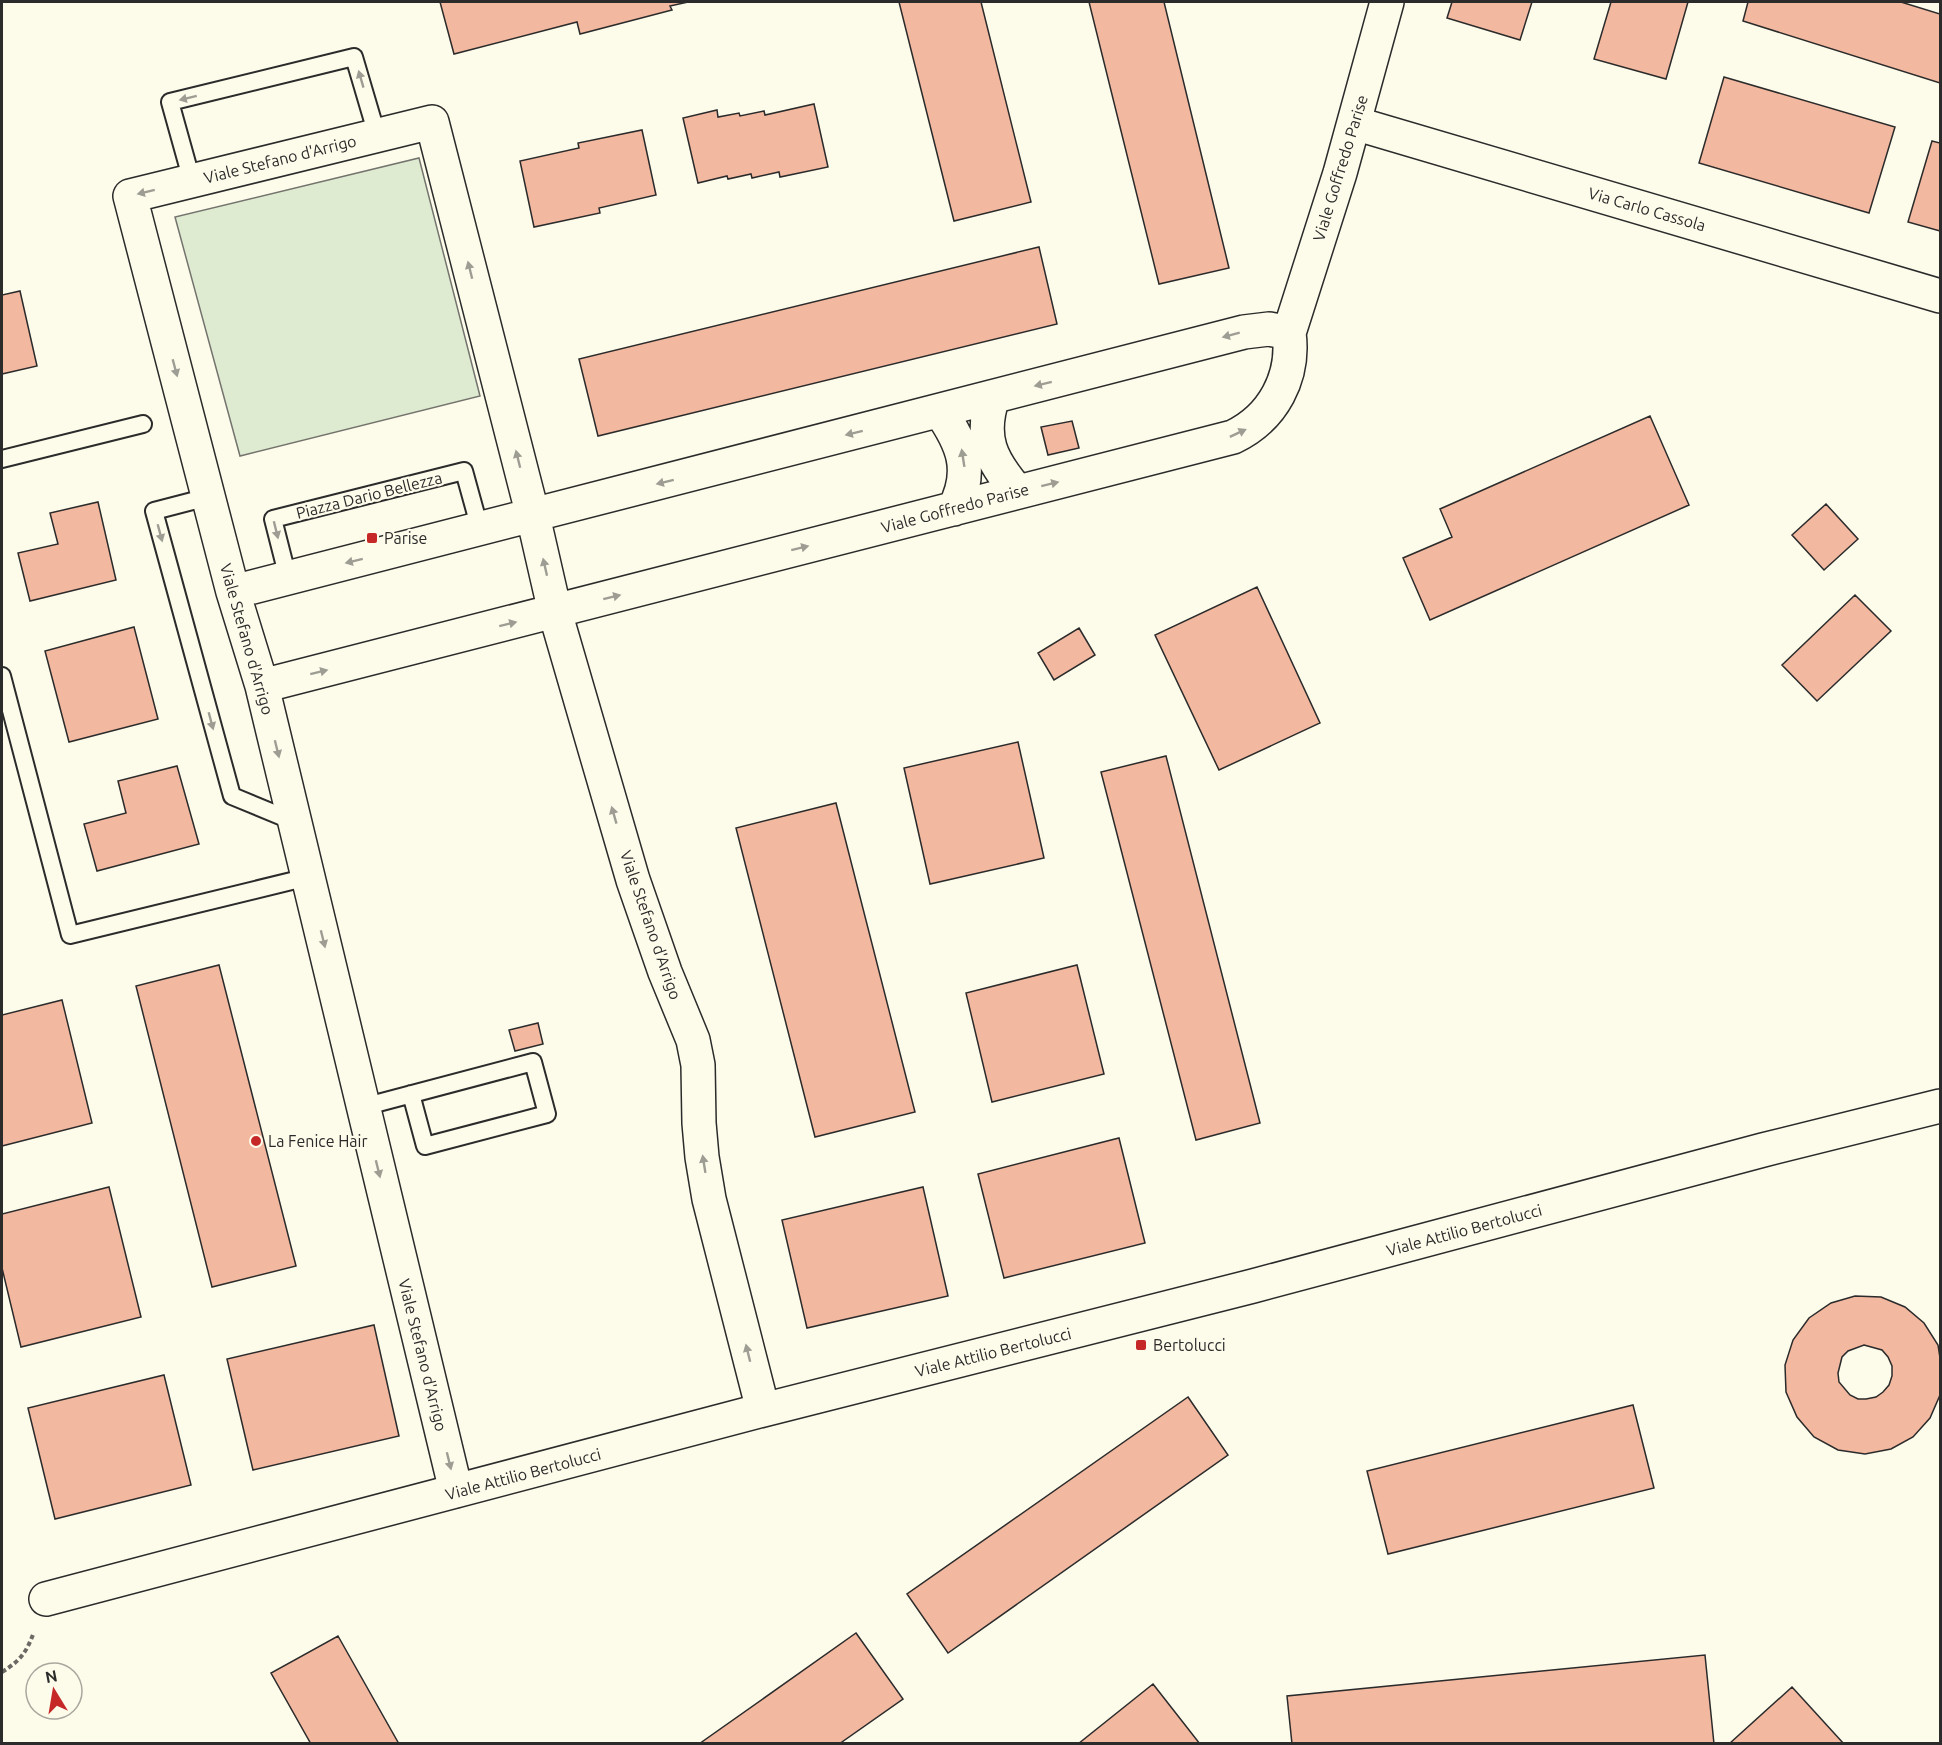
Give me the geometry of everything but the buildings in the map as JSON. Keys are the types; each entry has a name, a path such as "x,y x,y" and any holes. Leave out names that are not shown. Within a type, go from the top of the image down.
{"street":[{"name":"Viale Goffredo Parise","path":"555,612 1233,437 1244,432 1263,416 1279,394 1290,357 1289,333 1340,173 1388,2"},
{"name":"Viale Stefano d'Arrigo","path":"456,1491 262,686 233,592 130,196 432,122 533,516 555,612 633,880 665,972 693,1040 698,1065 702,1157 710,1199 763,1410"},
{"name":"Via Carlo Cassola","path":"1354,123 1941,296"},
{"path":"233,592 1244,332 1269,329 1289,333"},
{"path":"993,397 988,412 987,442 992,457 1018,492"},
{"path":"940,411 953,429 964,460 965,479 962,494 954,509"},
{"path":"262,686 555,612"},
{"name":"Viale Attilio Bertolucci","path":"46,1599 763,1410 1253,1286 1740,1156 1941,1106"}],"lane":[{"path":"192,181 170,102 354,57 377,135"},
{"path":"2,459 143,424"},
{"name":"Piazza Dario Bellezza","path":"288,578 273,519 464,471 480,529"},
{"path":"208,497 154,511 232,796 295,822"},
{"path":"2,676 69,935 308,877"},
{"path":"363,1107 411,1094 533,1062 547,1114 425,1146 411,1094"}],"path":[{"path":"2,1672 26,1651 46,1599"}],"green space":[{"path":"419,158 480,396 240,456 175,217"}],"place":[{"name":"Parise","path":"372,538"},
{"name":"La Fenice Hair","path":"256,1141"},
{"name":"Bertolucci","path":"1141,1345"}]}
